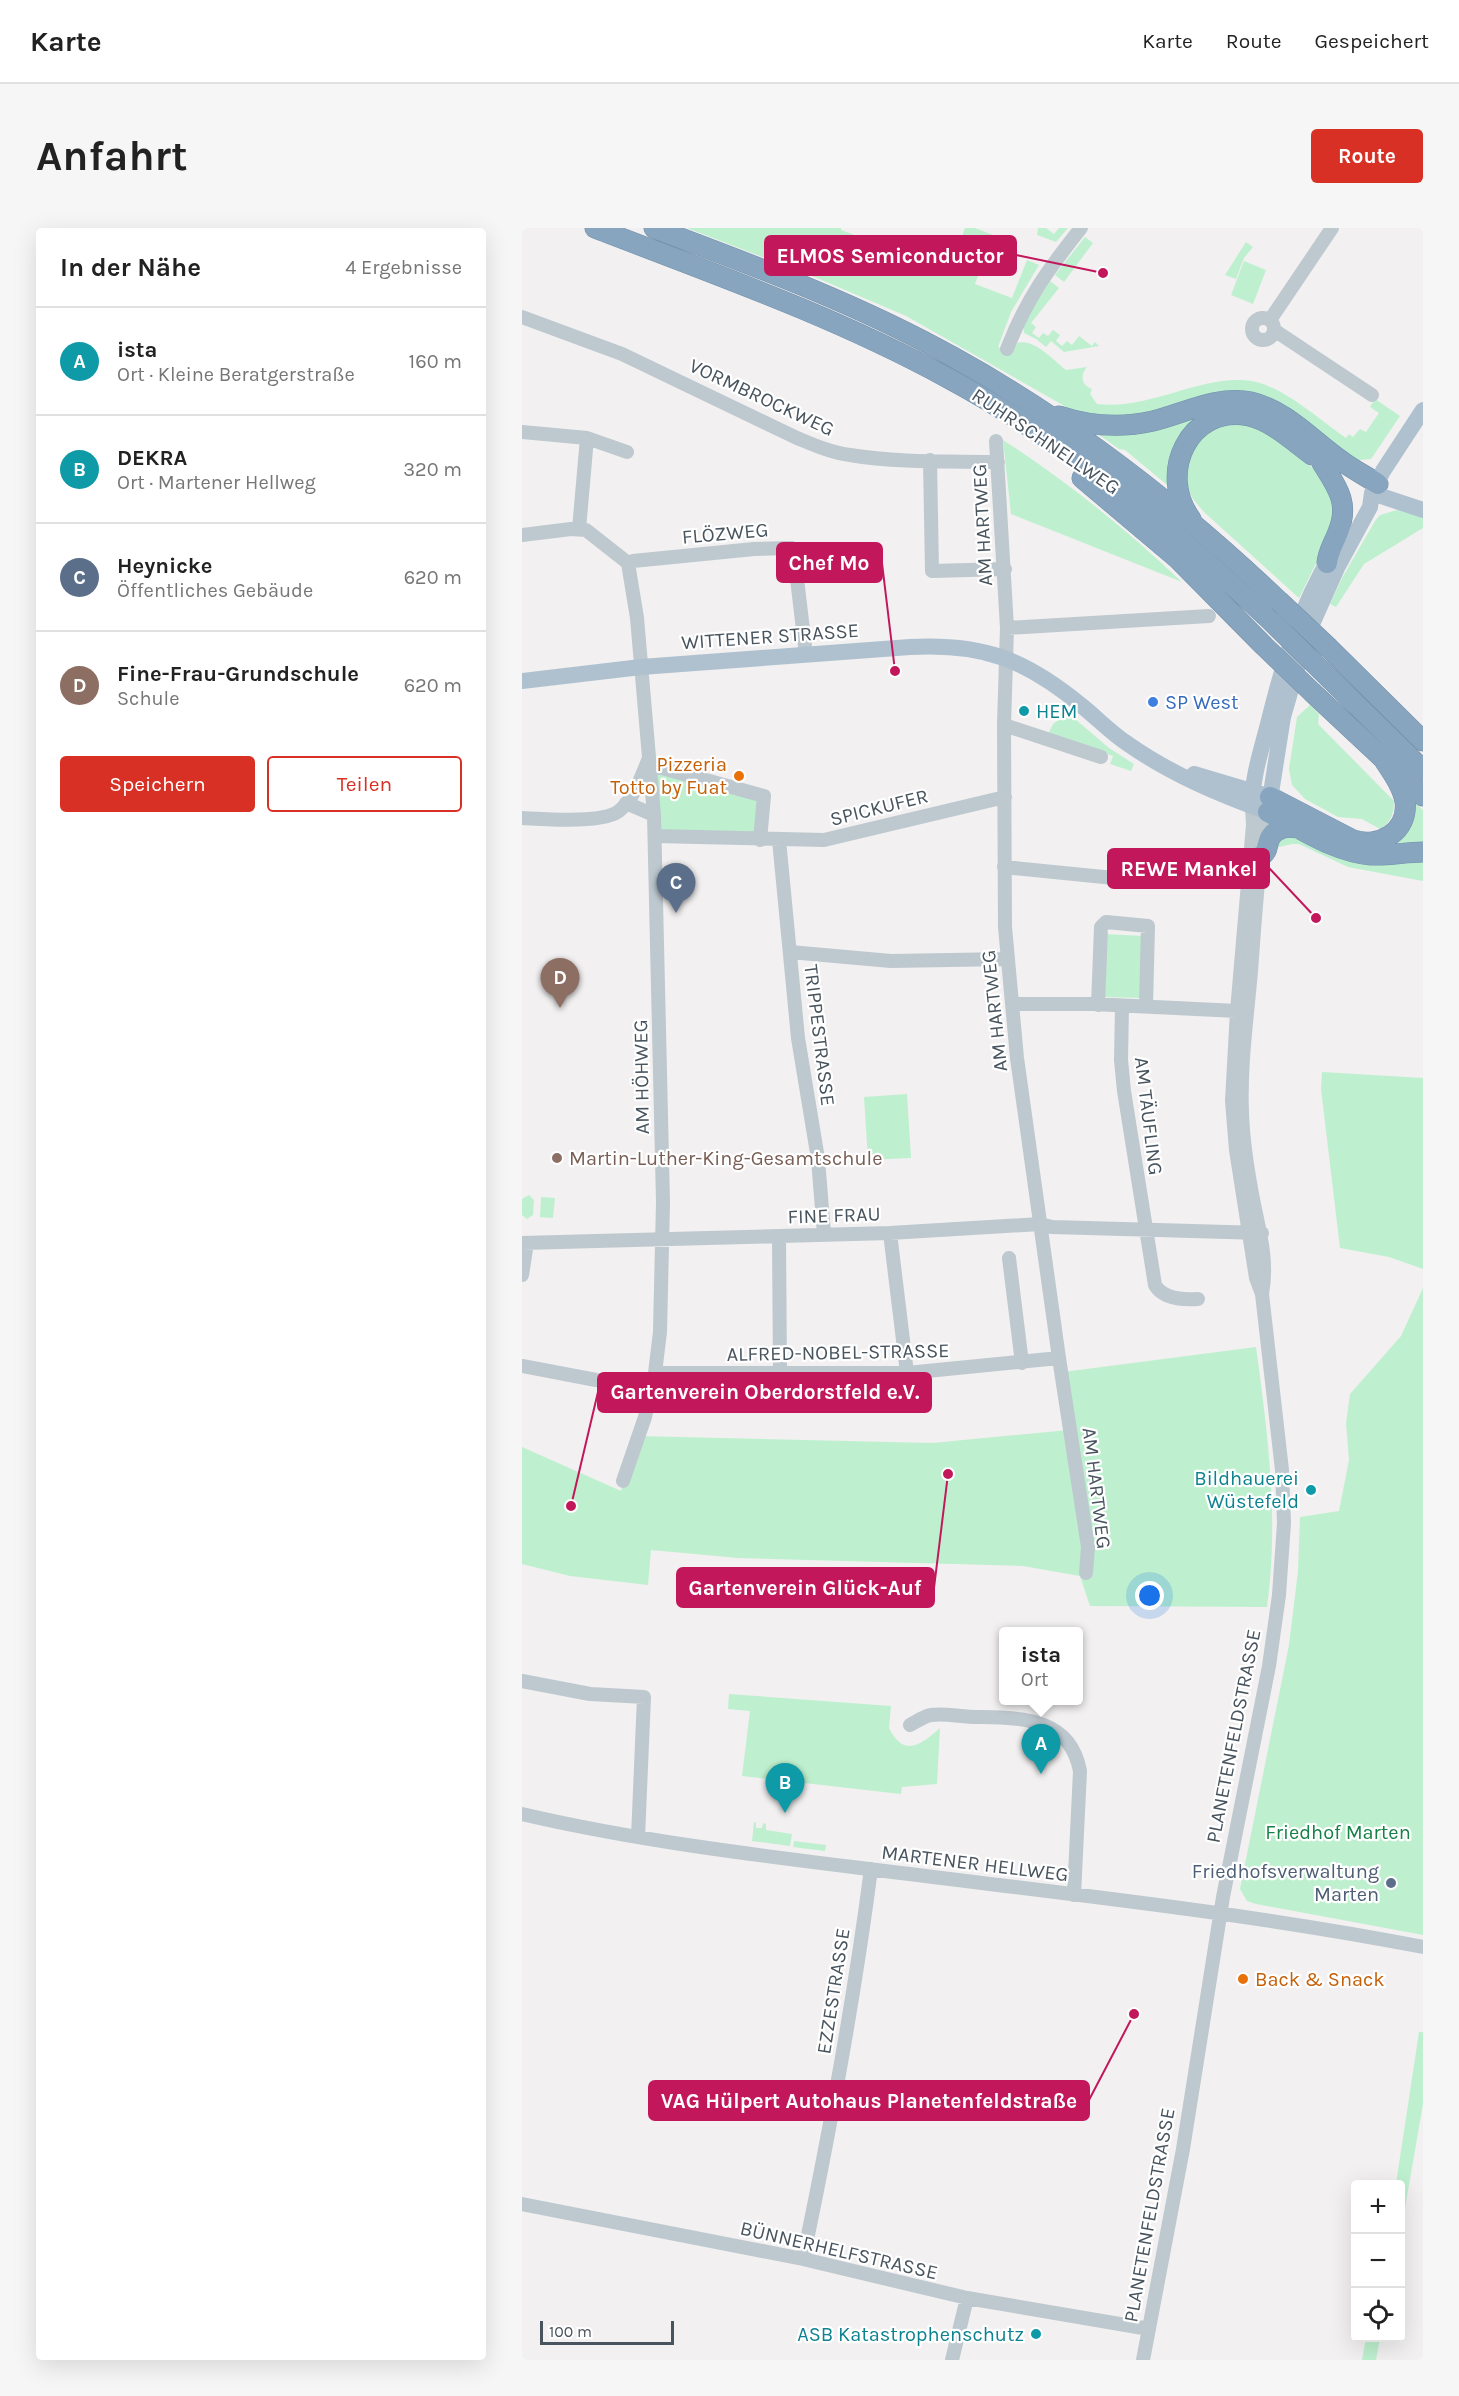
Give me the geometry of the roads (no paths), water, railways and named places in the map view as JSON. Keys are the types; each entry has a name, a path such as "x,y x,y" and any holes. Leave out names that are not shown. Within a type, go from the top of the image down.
{"highway":[{"name":"RUHRSCHNELLWEG","path":"595,228 861,334 957,382 1050,440 1165,525 1272,622 1423,770"},
{"name":"RUHRSCHNELLWEG","path":"654,228 860,311 952,357 1042,410 1115,460 1197,525 1329,648 1423,741"},
{"path":"1042,410 1070,419 1122,425 1152,421 1212,403 1239,400 1250,402 1283,417 1375,488"},
{"path":"1197,525 1188,515 1181,498 1178,478 1179,461 1190,437 1209,420 1220,416 1236,414 1252,416 1269,425 1322,463 1375,488"},
{"path":"1050,440 1064,463 1159,542 1263,645 1423,796"},
{"path":"1322,463 1338,488 1343,504 1342,521 1328,552 1327,563"},
{"path":"1261,802 1353,840 1362,843 1378,842 1394,832 1405,815 1401,790 1384,760"},
{"path":"1261,802 1335,846 1355,853 1374,855 1423,852"},
{"path":"1262,856 1267,852 1270,838 1278,831 1287,827 1306,830"}],"main road":[{"path":"1375,488 1383,471 1423,410"},
{"path":"1375,488 1423,500"},
{"path":"1375,488 1423,510"},
{"name":"PLANETENFELDSTRASSE","path":"1261,802 1260,754 1295,628 1327,563 1361,502 1375,488"},
{"name":"PLANETENFELDSTRASSE","path":"1261,802 1305,640 1317,608 1370,507 1375,488"},
{"name":"WITTENER STRASSE","path":"522,681 641,667 806,655 947,646 987,651 1031,670 1057,687 1126,742 1185,779 1261,802"},
{"path":"1222,781 1242,777 1260,754"},
{"name":"WITTENER STRASSE","path":"1167,767 1222,781 1261,802"}],"street":[{"path":"1007,349 1031,296 1045,273 1081,228"},
{"path":"1332,228 1272,325 1372,394"},
{"name":"VORMBROCKWEG","path":"522,317 622,354 797,438 824,448 849,455 998,462"},
{"path":"522,432 587,438 627,452"},
{"path":"579,529 587,438"},
{"name":"AM HARTWEG","path":"996,441 1005,569 1004,867 1008,959 1017,1058 1088,1547 1086,1573"},
{"path":"930,460 932,571 1005,569"},
{"path":"522,535 586,530 628,563"},
{"name":"FLÖZWEG","path":"628,563 727,551 790,548 795,562 806,655"},
{"name":"AM HÖHWEG","path":"623,1481 654,1378 660,1332 663,1240 654,815 637,618 628,563"},
{"path":"1006,627 1209,616"},
{"path":"1004,724 1101,758"},
{"path":"522,818 594,819 618,812 626,803 651,760 764,796 760,840"},
{"name":"SPICKUFER","path":"655,836 824,840 1005,797"},
{"name":"PLANETENFELDSTRASSE","path":"1143,2360 1183,2149 1221,1914 1269,1666 1282,1567 1284,1523 1281,1460 1262,1294 1256,1278 1254,1204 1242,1115 1242,1084 1262,856 1261,802"},
{"name":"PLANETENFELDSTRASSE","path":"1255,1233 1233,1119 1232,1083 1253,825 1261,802"},
{"path":"626,803 654,815"},
{"name":"TRIPPESTRASSE","path":"779,840 798,1038 818,1159 824,1234"},
{"path":"1004,867 1134,880"},
{"path":"1098,1005 1101,927 1106,922 1148,926 1146,1006"},
{"path":"790,952 891,961 1008,959"},
{"path":"1012,1004 1146,1006 1237,1011"},
{"name":"AM TÄUFLING","path":"1122,1006 1124,1091 1147,1230"},
{"name":"FINE FRAU","path":"524,1244 890,1233 1040,1224 1052,1227 1255,1233"},
{"path":"1147,1230 1157,1289 1183,1300 1198,1299"},
{"path":"890,1233 907,1373"},
{"path":"779,1237 780,1374"},
{"path":"522,1275 524,1244"},
{"path":"1009,1258 1022,1363"},
{"name":"ALFRED-NOBEL-STRASSE","path":"522,1366 596,1380 780,1374 907,1373 1059,1358"},
{"path":"522,1681 590,1694 644,1697 638,1837"},
{"path":"910,1725 929,1715 1018,1718 1044,1724 1063,1737 1074,1752 1080,1771 1074,1895"},
{"name":"MARTENER HELLWEG","path":"522,1814 638,1837 1297,1924 1423,1947"},
{"name":"EZZESTRASSE","path":"803,2259 840,2075 871,1869"},
{"name":"BÜNNERHELFSTRASSE","path":"522,2204 803,2259 967,2298 1149,2329"},
{"path":"952,2360 967,2298"}],"place":[{"name":"ELMOS Semiconductor","path":"1103,273"},
{"name":"Chef Mo","path":"895,671"},
{"name":"SP West","path":"1153,702"},
{"name":"HEM","path":"1024,711"},
{"name":"Pizzeria Totto by Fuat","path":"739,776"},
{"name":"Heynicke","path":"676,913"},
{"name":"REWE Mankel","path":"1316,918"},
{"name":"Fine-Frau-Grundschule","path":"560,1008"},
{"name":"Martin-Luther-King-Gesamtschule","path":"557,1158"},
{"name":"Gartenverein Glück-Auf","path":"948,1474"},
{"name":"Bildhauerei Wüstefeld","path":"1311,1490"},
{"name":"Gartenverein Oberdorstfeld e.V.","path":"571,1506"},
{"name":"ista","path":"1041,1774"},
{"name":"DEKRA","path":"785,1813"},
{"name":"Friedhofsverwaltung Marten","path":"1391,1883"},
{"name":"Back & Snack","path":"1243,1979"},
{"name":"VAG Hülpert Autohaus Planetenfeldstraße","path":"1134,2014"},
{"name":"ASB Katastrophenschutz","path":"1036,2334"}],"park label":[{"name":"Friedhof Marten","path":"1338,1832"}]}
